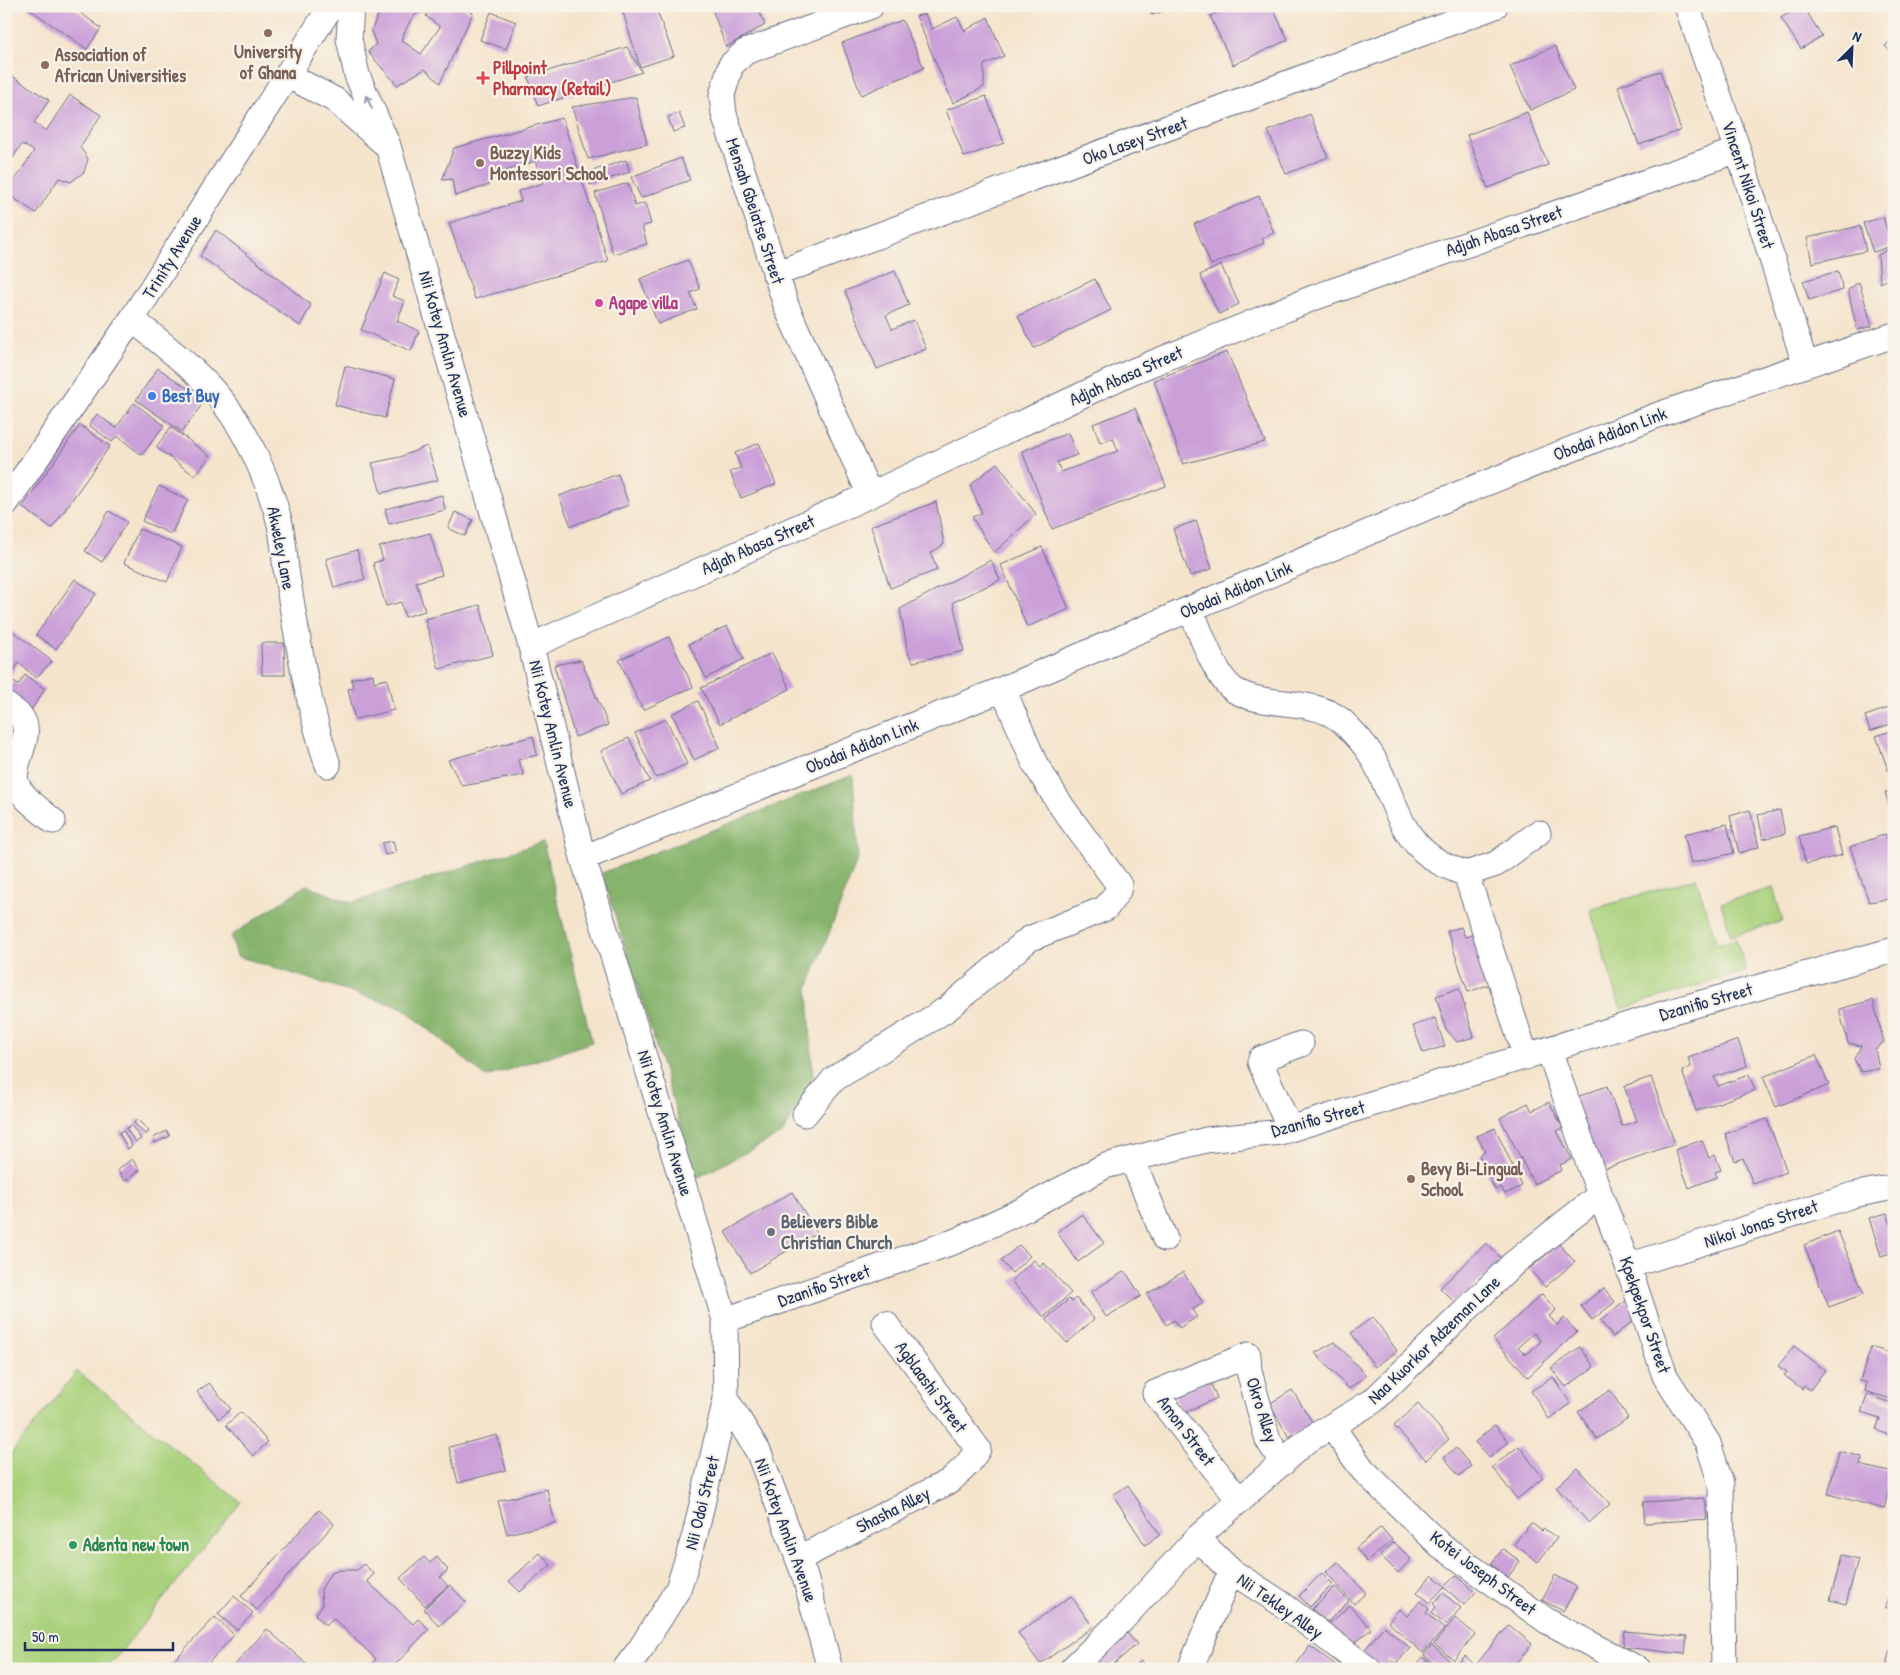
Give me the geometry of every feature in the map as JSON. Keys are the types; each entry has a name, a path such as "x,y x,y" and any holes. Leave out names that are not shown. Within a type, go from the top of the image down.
{"street":[{"name":"Trinity Avenue","path":"6,503 132,319 288,76 330,6"},
{"name":"Nii Kotey Amlin Avenue","path":"351,6 349,39 357,75 388,146 531,646 583,858 725,1320"},
{"name":"Mensah Gbeiatse Street","path":"870,494 786,308 724,114 722,95 732,65 745,52 871,6"},
{"name":"Oko Lasey Street","path":"775,274 1495,6"},
{"name":"Vincent Nikoi Street","path":"1687,6 1738,150 1805,364"},
{"path":"288,76 334,100 388,146"},
{"name":"Adjah Abasa Street","path":"531,646 870,494 1130,372 1304,301 1738,150"},
{"name":"Akweley Lane","path":"132,319 190,367 219,397 234,416 250,445 280,521 287,574 314,723 328,765"},
{"name":"Obodai Adidon Link","path":"583,858 1003,689 1191,610 1455,495 1655,416 1894,335"},
{"path":"1191,610 1212,659 1224,680 1234,690 1254,697 1325,709 1347,725 1370,754 1398,816 1418,845 1432,857 1466,874 1496,864 1538,833"},
{"path":"805,1114 834,1078 947,1009 1029,939 1106,908 1118,891 1119,885 1062,807 1035,764 1003,689"},
{"path":"6,705 22,718 25,728 16,770 16,782 21,791 53,821"},
{"path":"1466,874 1526,1057"},
{"name":"Dzanifio Street","path":"725,1320 956,1241 1025,1209 1105,1166 1206,1140 1280,1132 1673,1011 1894,950"},
{"path":"1290,1129 1260,1062 1261,1059 1301,1044"},
{"name":"Kpekpekpor Street","path":"1549,1050 1600,1196 1628,1266 1664,1376 1708,1443 1721,1484 1724,1669"},
{"path":"1132,1159 1166,1239"},
{"name":"Nikoi Jonas Street","path":"1628,1266 1853,1195 1894,1187"},
{"name":"Naa Kuorkor Adzeman Lane","path":"1072,1669 1122,1620 1197,1538 1305,1442 1373,1401 1514,1263 1600,1196"},
{"name":"Nii Odoi Street","path":"625,1669 641,1648 678,1589 709,1478 726,1398 725,1320"},
{"name":"Agblaashi Street","path":"885,1323 978,1449"},
{"name":"Okro Alley","path":"1248,1355 1248,1371 1268,1440 1283,1463"},
{"name":"Amon Street","path":"1240,1501 1155,1393 1248,1355"},
{"name":"Nii Kotey Amlin Avenue","path":"726,1398 759,1453 798,1559 830,1669"},
{"name":"Kotei Joseph Street","path":"1332,1427 1363,1470 1440,1545 1547,1621 1638,1669"},
{"name":"Shasha Alley","path":"798,1559 950,1480 968,1464 978,1449"},
{"name":"Nii Tekley Alley","path":"1197,1538 1231,1571 1279,1602 1368,1669"},
{"path":"1190,1669 1231,1571"}],"green space":[{"path":"853,775 858,858 808,988 813,1079 783,1133 697,1178 602,873"},
{"path":"543,842 592,1042 486,1077 403,1008 237,956 231,936 306,885 351,903"},
{"path":"1696,878 1717,944 1736,939 1746,971 1621,1009 1590,910"},
{"path":"1773,888 1783,921 1731,936 1721,903"},
{"path":"77,1371 241,1502 107,1669 6,1669 6,1460"}],"building":[{"path":"25,6 71,6 101,28 87,49"},
{"path":"382,6 422,6 420,11 411,19 401,40 421,54 440,27 426,16 433,6 459,6 473,13 440,83 425,69 397,85 368,52 376,44 371,31"},
{"path":"621,6 655,6 674,56 640,67"},
{"path":"658,6 679,6 679,7 659,11"},
{"path":"711,6 756,6 765,25 726,47"},
{"path":"1149,6 1175,6 1175,7 1152,15"},
{"path":"1231,6 1272,6 1288,40 1233,65 1210,16"},
{"path":"1799,6 1803,6 1822,36 1801,49 1781,18"},
{"path":"491,12 516,22 506,49 480,40"},
{"path":"925,14 932,29 957,17 965,31 988,17 1004,56 984,65 984,87 953,103 916,16"},
{"path":"902,20 924,68 861,95 842,43"},
{"path":"1894,38 1894,55 1885,46"},
{"path":"1555,46 1574,90 1530,110 1510,66"},
{"path":"627,47 642,72 538,106 528,77"},
{"path":"1660,71 1681,130 1639,145 1618,86"},
{"path":"6,72 49,100 34,123 46,131 70,95 101,115 80,147 88,159 84,172 71,182 59,178 36,213 6,193 34,151 22,144 6,168"},
{"path":"986,96 1004,143 964,157 946,110"},
{"path":"636,97 647,144 588,159 572,107"},
{"path":"1527,112 1548,165 1488,188 1467,135"},
{"path":"679,113 685,128 673,132 668,117"},
{"path":"1310,114 1328,157 1286,174 1268,131"},
{"path":"562,118 608,261 475,299 449,223 521,201 518,191 543,183 535,161 491,176 489,185 455,196 452,179 442,180 454,148"},
{"path":"681,158 690,180 641,198 631,177"},
{"path":"626,160 630,172 590,185 585,173"},
{"path":"628,183 635,206 645,203 651,224 642,226 647,244 613,254 595,193"},
{"path":"1259,196 1274,233 1262,238 1264,243 1211,265 1194,224"},
{"path":"1883,217 1892,246 1873,252 1863,223"},
{"path":"1860,226 1866,251 1812,263 1807,238"},
{"path":"216,230 311,305 300,326 200,256"},
{"path":"1891,248 1894,254 1894,276 1880,283 1878,255"},
{"path":"688,260 700,289 690,293 697,309 658,324 640,279"},
{"path":"1221,265 1239,304 1219,314 1200,275"},
{"path":"895,271 909,305 886,315 892,329 914,320 926,349 877,369 845,291"},
{"path":"1838,271 1843,290 1809,300 1803,281"},
{"path":"385,273 399,280 392,296 405,301 397,321 419,331 411,351 361,330"},
{"path":"1095,279 1111,310 1034,348 1018,316"},
{"path":"1859,282 1872,326 1857,330 1848,290"},
{"path":"1227,352 1265,442 1183,464 1154,380"},
{"path":"345,366 395,379 385,418 335,405"},
{"path":"158,368 205,400 182,432 136,400"},
{"path":"134,403 164,425 142,455 117,436 112,442 89,425 97,414 116,428"},
{"path":"1135,408 1166,486 1052,529 1022,451 1068,433 1077,455 1057,462 1061,472 1118,451 1113,438 1100,443 1093,424"},
{"path":"80,425 110,446 52,528 22,507"},
{"path":"171,427 210,456 195,476 156,447"},
{"path":"759,443 776,484 741,498 730,472 741,468 735,453"},
{"path":"427,446 438,480 381,493 372,463 400,457"},
{"path":"997,463 1036,514 994,553 972,517 982,513 970,485"},
{"path":"618,474 629,505 571,526 559,496"},
{"path":"159,486 188,500 171,534 142,521"},
{"path":"442,495 445,510 389,524 385,509"},
{"path":"936,502 944,544 931,553 937,570 890,588 871,526"},
{"path":"109,511 127,522 102,562 85,551"},
{"path":"455,512 473,520 465,536 448,528"},
{"path":"1196,521 1212,569 1190,576 1173,529"},
{"path":"139,529 182,547 167,582 124,563"},
{"path":"430,533 442,575 416,582 425,611 405,617 401,602 386,606 373,563 383,560 379,547"},
{"path":"1042,547 1069,609 1027,627 1001,565"},
{"path":"357,550 365,579 334,588 326,559"},
{"path":"991,560 1000,580 953,602 964,651 913,662 908,653 900,609"},
{"path":"75,579 96,594 56,649 36,635"},
{"path":"480,605 493,655 439,669 425,619"},
{"path":"6,626 52,661 36,678 19,663 6,681"},
{"path":"727,626 744,659 706,678 689,644"},
{"path":"669,637 693,687 643,710 619,660"},
{"path":"261,643 284,643 285,675 262,675"},
{"path":"772,653 790,689 720,724 701,688"},
{"path":"581,660 608,725 575,737 554,665"},
{"path":"373,674 374,682 387,679 394,710 355,719 348,689 354,688 351,679"},
{"path":"25,675 45,689 29,713 6,698 6,689 12,681 18,685"},
{"path":"698,701 720,747 694,760 672,714"},
{"path":"1894,706 1894,723 1870,731 1865,716"},
{"path":"666,719 687,764 656,778 635,733"},
{"path":"1894,730 1894,772 1889,773 1876,736"},
{"path":"533,736 537,755 518,760 524,775 462,786 448,760"},
{"path":"629,738 650,781 621,794 601,751"},
{"path":"1885,792 1894,792 1894,819 1893,819"},
{"path":"1750,810 1759,847 1739,853 1730,816"},
{"path":"1780,810 1785,834 1763,839 1758,815"},
{"path":"1727,824 1734,853 1691,863 1684,834"},
{"path":"1835,827 1842,855 1806,864 1799,836"},
{"path":"1886,834 1894,869 1894,898 1869,902 1850,847"},
{"path":"393,841 396,853 385,855 382,843"},
{"path":"1461,927 1465,937 1480,932 1497,982 1468,992 1447,931"},
{"path":"1459,988 1474,1037 1457,1042 1446,1029 1436,996"},
{"path":"1873,1000 1884,1042 1875,1049 1879,1069 1861,1072 1854,1059 1861,1046 1848,1043 1839,1009"},
{"path":"1435,1018 1445,1046 1423,1053 1413,1026"},
{"path":"1738,1040 1747,1066 1714,1077 1718,1086 1749,1075 1755,1090 1696,1111 1682,1071 1691,1067 1688,1058"},
{"path":"1816,1055 1829,1085 1776,1107 1763,1077"},
{"path":"1651,1077 1675,1144 1600,1170 1574,1098 1607,1086 1622,1126 1637,1121 1624,1086"},
{"path":"1549,1102 1563,1128 1557,1131 1572,1159 1560,1165 1562,1170 1534,1184 1500,1118 1528,1103 1532,1111"},
{"path":"137,1119 149,1131 146,1135 134,1123"},
{"path":"1767,1119 1787,1172 1753,1184 1743,1158 1735,1161 1725,1134"},
{"path":"131,1125 141,1139 136,1142 126,1129"},
{"path":"1495,1128 1522,1186 1505,1194 1501,1187 1495,1190 1479,1155 1485,1152 1477,1136"},
{"path":"123,1130 132,1146 128,1149 119,1133"},
{"path":"167,1131 170,1136 155,1143 153,1138"},
{"path":"1702,1140 1709,1158 1715,1155 1721,1170 1715,1172 1717,1177 1689,1188 1675,1150"},
{"path":"132,1159 140,1170 125,1181 117,1170"},
{"name":"Believers Bible Christian Church","path":"792,1192 817,1233 750,1273 725,1232"},
{"path":"1887,1213 1894,1234 1894,1252 1881,1256 1869,1218"},
{"path":"1082,1214 1104,1243 1078,1262 1057,1232"},
{"path":"1838,1231 1864,1294 1829,1307 1804,1245"},
{"path":"1486,1243 1502,1259 1456,1304 1440,1288"},
{"path":"1559,1244 1575,1262 1545,1287 1529,1269"},
{"path":"1019,1245 1030,1256 1012,1273 1001,1261"},
{"path":"1034,1260 1040,1267 1044,1263 1071,1293 1044,1317 1011,1281"},
{"path":"1125,1271 1141,1296 1106,1317 1091,1292"},
{"path":"1183,1272 1203,1303 1192,1310 1197,1317 1179,1328 1174,1320 1166,1325 1147,1294"},
{"path":"1604,1288 1615,1302 1592,1320 1581,1306"},
{"path":"1542,1294 1556,1310 1549,1316 1557,1325 1564,1318 1577,1332 1528,1377 1493,1339","holes":["1534,1333 1541,1341 1526,1355 1518,1347"]},
{"path":"1076,1298 1094,1319 1067,1343 1046,1319 1069,1299 1072,1302"},
{"path":"1627,1300 1639,1316 1613,1337 1600,1321"},
{"path":"1373,1317 1397,1351 1375,1367 1351,1333"},
{"path":"1335,1342 1366,1375 1349,1389 1315,1353"},
{"path":"1794,1346 1825,1370 1810,1390 1804,1386 1802,1389 1784,1375 1787,1372 1778,1366"},
{"path":"1580,1347 1594,1367 1566,1387 1551,1368"},
{"path":"1871,1347 1890,1353 1891,1350 1894,1351 1894,1400 1865,1391 1867,1383 1860,1381"},
{"path":"1553,1377 1571,1404 1549,1419 1531,1391"},
{"path":"1209,1379 1217,1398 1182,1414 1174,1394"},
{"path":"209,1383 231,1409 219,1419 197,1392"},
{"path":"1292,1390 1313,1423 1289,1437 1269,1404"},
{"path":"1610,1390 1628,1418 1597,1439 1578,1412"},
{"path":"1868,1394 1894,1404 1894,1437 1876,1430 1880,1418 1861,1412"},
{"path":"1418,1404 1449,1439 1426,1460 1394,1426"},
{"path":"241,1412 268,1442 253,1456 226,1425"},
{"path":"1495,1425 1509,1442 1489,1458 1475,1442"},
{"path":"497,1435 506,1470 458,1483 449,1447"},
{"path":"1519,1446 1543,1478 1517,1499 1492,1467"},
{"path":"1456,1448 1471,1466 1459,1476 1444,1457"},
{"path":"1839,1451 1862,1457 1860,1465 1893,1473 1884,1509 1828,1494"},
{"path":"1577,1468 1610,1504 1589,1523 1556,1487"},
{"path":"1128,1485 1160,1535 1145,1545 1113,1495"},
{"path":"547,1489 555,1523 507,1534 498,1501"},
{"path":"1705,1498 1707,1519 1645,1523 1643,1502"},
{"path":"319,1510 334,1524 257,1610 241,1596"},
{"path":"1531,1523 1557,1538 1538,1562 1514,1544"},
{"path":"1381,1527 1392,1540 1367,1562 1356,1548"},
{"path":"1394,1542 1411,1559 1398,1573 1380,1555"},
{"path":"1503,1549 1520,1561 1508,1577 1491,1564"},
{"path":"540,1553 551,1565 520,1592 509,1581"},
{"path":"1842,1555 1858,1559 1846,1604 1830,1600"},
{"path":"424,1557 430,1563 437,1557 448,1570 440,1577 448,1586 425,1606 400,1578"},
{"path":"1338,1562 1366,1593 1354,1604 1326,1572"},
{"path":"364,1564 374,1574 367,1581 413,1624 418,1619 429,1629 391,1669 367,1669 376,1659 333,1618 326,1625 315,1615 322,1606 321,1590 330,1574 339,1570 357,1570"},
{"path":"1322,1573 1333,1584 1310,1607 1299,1596"},
{"path":"1432,1575 1445,1586 1429,1603 1417,1592"},
{"path":"1456,1575 1476,1592 1464,1605 1444,1587"},
{"path":"1555,1575 1577,1587 1563,1611 1542,1600"},
{"path":"1894,1579 1894,1610 1885,1607"},
{"path":"450,1585 466,1602 439,1626 424,1609"},
{"path":"1335,1587 1349,1601 1327,1623 1312,1609"},
{"path":"1443,1593 1461,1608 1446,1625 1431,1613 1436,1607 1433,1604"},
{"path":"234,1596 253,1613 237,1630 218,1614"},
{"path":"1071,1596 1093,1627 1040,1664 1018,1633"},
{"path":"1420,1601 1429,1609 1426,1613 1444,1629 1423,1653 1388,1622 1399,1609 1407,1616"},
{"path":"1350,1605 1371,1629 1346,1651 1325,1628"},
{"path":"215,1617 234,1635 203,1669 166,1669"},
{"path":"1455,1618 1475,1634 1454,1660 1434,1644"},
{"path":"1509,1625 1532,1644 1511,1669 1476,1669 1474,1667"},
{"path":"1384,1626 1410,1648 1396,1664 1390,1660 1381,1669 1362,1653"},
{"path":"267,1629 312,1669 231,1669"},
{"path":"1625,1631 1687,1637 1685,1654 1623,1647"},
{"path":"1127,1633 1137,1644 1108,1669 1102,1669 1095,1661"},
{"path":"1432,1645 1450,1661 1444,1669 1440,1669 1424,1655"},
{"path":"1310,1646 1337,1666 1335,1669 1293,1669"},
{"path":"1891,1649 1894,1650 1894,1669 1886,1669"},
{"path":"1465,1656 1474,1664 1470,1669 1453,1669"},
{"path":"1423,1657 1436,1669 1413,1669"},
{"path":"1141,1661 1149,1669 1133,1669"}],"place":[{"name":"University of Ghana","path":"268,33"},
{"name":"Association of African Universities","path":"45,65"},
{"name":"Pillpoint Pharmacy (Retail)","path":"483,78"},
{"name":"Buzzy Kids Montessori School","path":"480,163"},
{"name":"Agape villa","path":"599,303"},
{"name":"Best Buy","path":"152,396"},
{"name":"Bevy Bi-Lingual School","path":"1411,1179"},
{"name":"Believers Bible Christian Church","path":"771,1232"},
{"name":"Adenta new town","path":"73,1545"}]}
